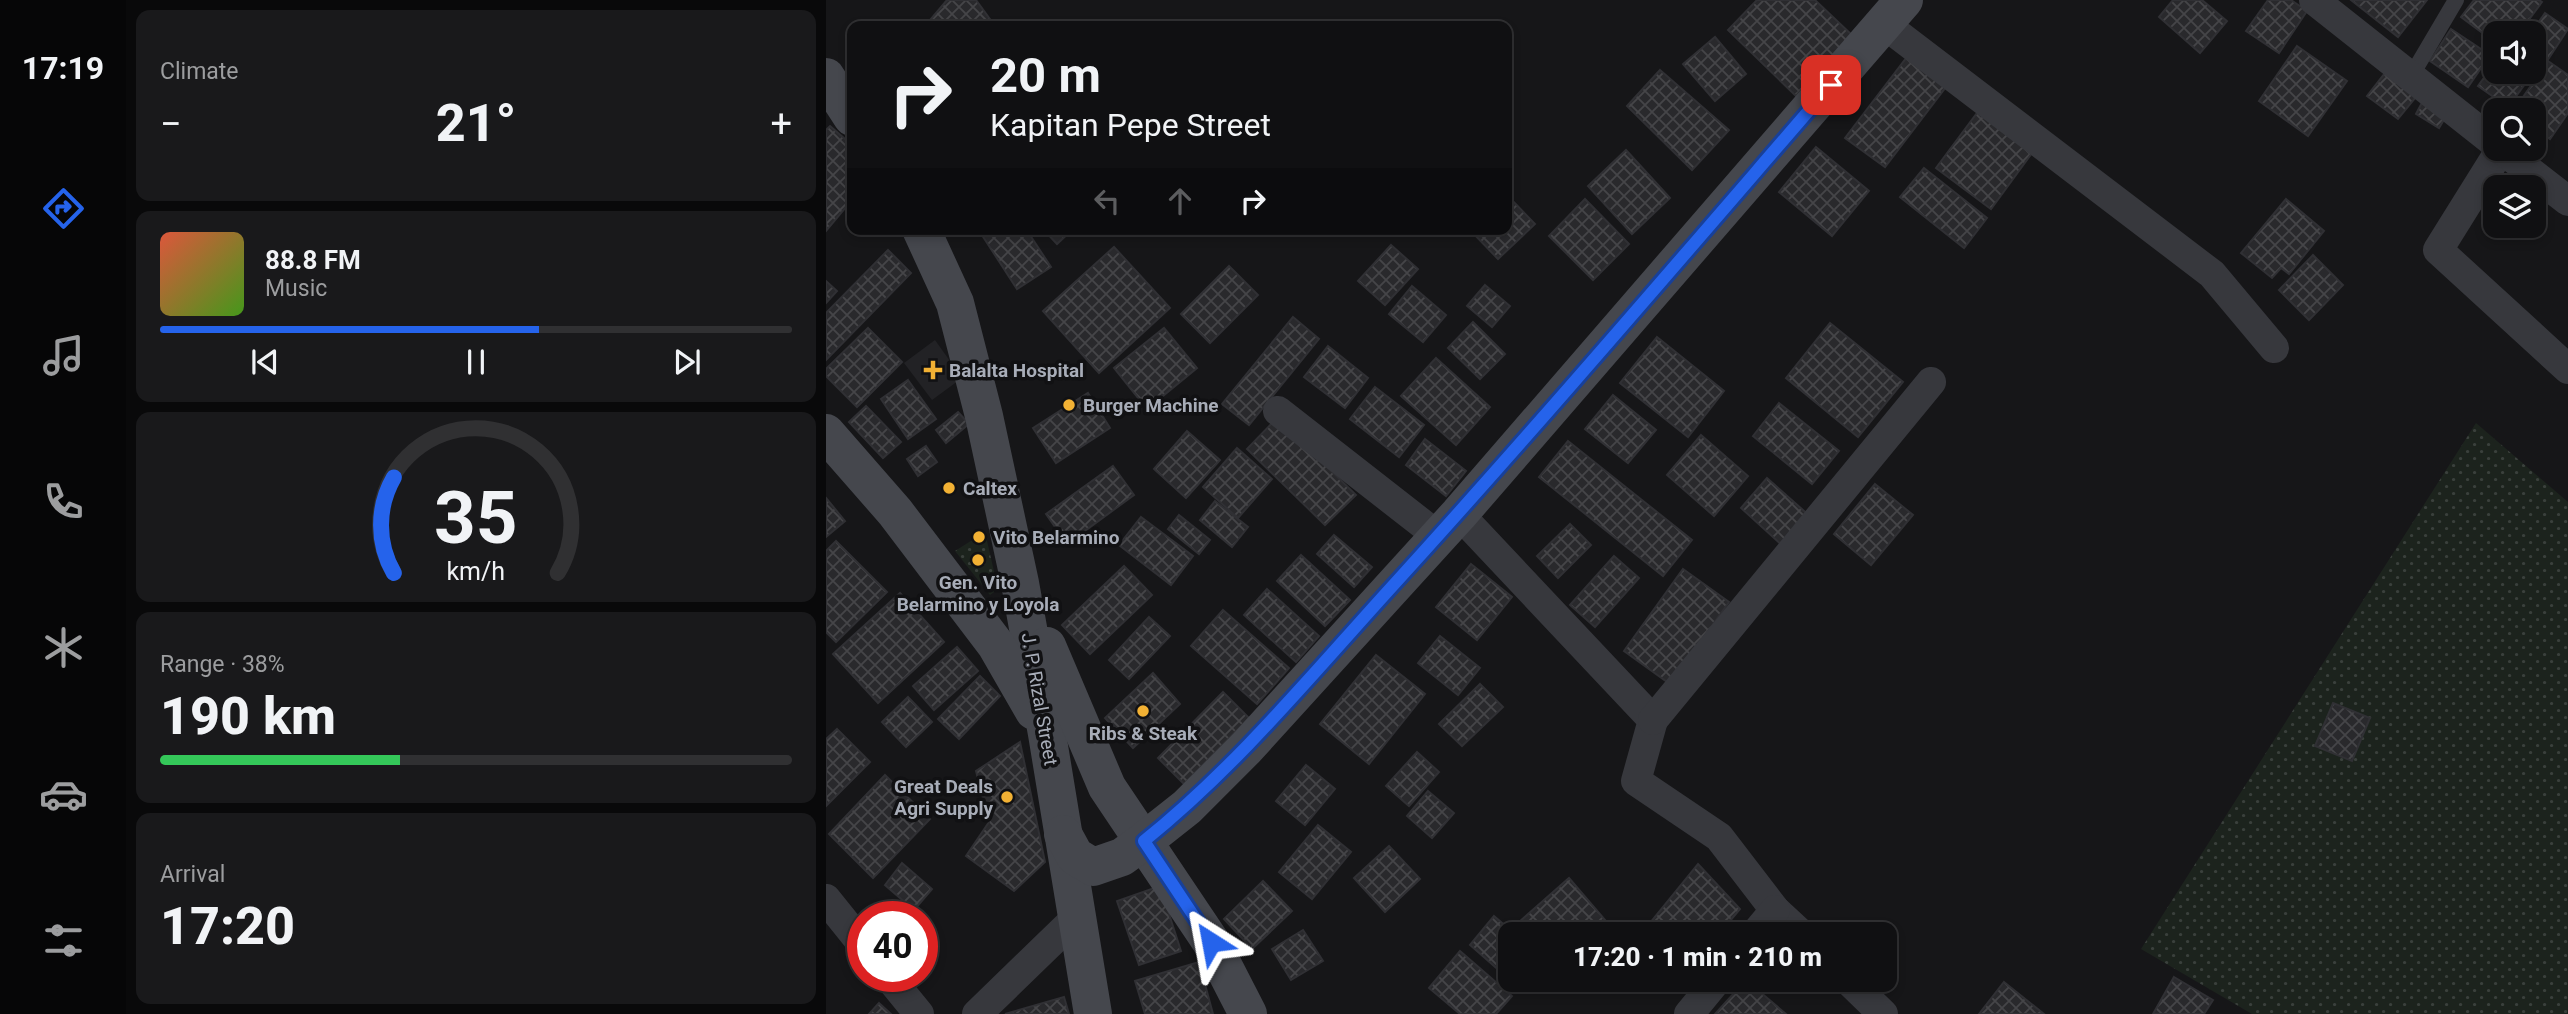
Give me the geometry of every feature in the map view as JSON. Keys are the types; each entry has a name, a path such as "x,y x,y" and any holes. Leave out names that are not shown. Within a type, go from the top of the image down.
{"main road":[{"path":"1076,918 1133,849 1202,793 1246,748 1448,525 1894,12"},
{"path":"826,78 847,110"},
{"name":"J. P. Rizal Street","path":"924,235 955,303 984,416 1020,583 1093,1014"},
{"path":"826,433 895,512 996,645 1047,734"},
{"path":"1020,583 1107,787 1113,795 1133,849 1211,942 1248,1014"},
{"path":"1113,795 1133,806 1156,807 1173,805 1202,793"},
{"path":"1063,834 1075,856 1093,867 1133,849"}],"street":[{"path":"2314,0 2483,134"},
{"path":"1894,12 2212,274 2274,348"},
{"path":"2494,161 2438,250 2568,369"},
{"path":"2520,161 2564,188"},
{"path":"1788,922 1775,910 1719,837 1636,781 1653,720 1931,382"},
{"path":"1278,411 1448,525 1653,720"},
{"path":"826,899 847,925"},
{"path":"1765,922 1775,910"},
{"path":"977,1014 1076,918"},
{"path":"901,992 919,1014"},
{"path":"1689,1014 1707,992"},
{"path":"1860,992 1883,1014"}],"lane":[{"path":"2410,78 2456,0"}],"shaded area":[{"name":"Balalta Hospital","path":"935,340 962,378 932,400 904,363"},
{"path":"2476,423 2568,502 2568,1014 2252,1014 2141,949"},
{"path":"985,532 998,589 990,595 955,551"}],"building":[{"path":"947,0 976,0 991,21 929,21"},
{"path":"1757,0 1815,0 1853,36 1796,96 1728,30"},
{"path":"2173,0 2202,0 2227,21 2200,53 2159,17"},
{"path":"2268,0 2291,0 2307,11 2279,53 2246,31"},
{"path":"2351,0 2427,0 2398,37"},
{"path":"2474,0 2542,2 2528,21 2483,21 2483,33 2461,17"},
{"path":"2545,13 2568,29 2547,61 2546,21 2539,21"},
{"path":"2451,29 2483,50 2483,65 2468,87 2430,61"},
{"path":"1715,37 1746,74 1715,101 1683,64"},
{"path":"2297,46 2347,81 2308,136 2259,101"},
{"path":"1907,57 1946,87 1885,167 1845,138"},
{"path":"2548,61 2568,75 2568,113 2550,139 2546,136 2546,98 2522,98 2532,84 2546,84"},
{"path":"1660,70 1729,130 1692,170 1627,106"},
{"path":"2385,73 2416,97 2398,119 2367,96"},
{"path":"2483,79 2483,84 2525,84 2515,98 2495,98 2478,86"},
{"path":"2425,97 2449,111 2439,128 2416,114"},
{"path":"1980,109 2035,149 1991,209 1936,168"},
{"path":"830,126 847,141 847,206 826,231 826,130"},
{"path":"1816,147 1869,191 1832,236 1779,192"},
{"path":"1626,150 1670,198 1632,234 1588,186"},
{"path":"1924,168 1987,218 1964,248 1900,197"},
{"path":"1585,199 1629,244 1593,280 1549,236"},
{"path":"2286,199 2324,231 2289,274 2281,268 2272,278 2241,253"},
{"path":"1512,200 1535,224 1498,259 1475,235 1512,235"},
{"path":"982,235 1030,235 1051,267 1017,289"},
{"path":"1049,235 1067,235 1057,244"},
{"path":"1391,245 1418,269 1385,305 1358,281"},
{"path":"1114,247 1170,308 1099,373 1043,311"},
{"path":"888,250 911,273 826,360 826,313"},
{"path":"2313,255 2343,285 2309,320 2279,290"},
{"path":"1229,266 1258,295 1210,343 1181,314"},
{"path":"826,281 837,291 826,303"},
{"path":"1485,285 1510,306 1492,327 1467,306"},
{"path":"1412,286 1446,315 1423,342 1389,314"},
{"path":"1293,317 1319,339 1249,425 1222,404"},
{"path":"1473,322 1505,354 1480,379 1448,348"},
{"path":"1830,323 1903,382 1858,437 1786,378"},
{"path":"868,328 902,362 857,407 826,376 826,369"},
{"path":"1164,328 1197,368 1147,409 1114,368"},
{"path":"1657,337 1724,391 1688,437 1620,383"},
{"path":"1328,346 1368,378 1345,408 1304,377"},
{"path":"1436,358 1490,407 1456,445 1401,396"},
{"path":"908,380 936,419 908,439 881,399"},
{"path":"1375,387 1424,425 1399,457 1350,419"},
{"path":"1088,393 1110,428 1056,463 1033,428"},
{"path":"1613,395 1656,430 1628,463 1585,429"},
{"path":"1779,403 1839,451 1812,484 1753,436"},
{"path":"866,406 901,442 883,458 849,422"},
{"path":"958,412 969,424 946,443 936,430"},
{"path":"1277,418 1356,495 1325,525 1247,449"},
{"path":"1187,431 1220,460 1186,498 1154,469"},
{"path":"1701,435 1748,476 1714,516 1667,475"},
{"path":"1425,439 1466,471 1446,496 1406,465"},
{"path":"1568,441 1692,540 1663,576 1539,477"},
{"path":"926,446 937,462 918,476 907,459"},
{"path":"1237,448 1272,479 1238,518 1203,487"},
{"path":"1113,466 1134,495 1067,544 1046,514"},
{"path":"1767,478 1812,518 1785,548 1741,508"},
{"path":"1875,484 1913,515 1871,565 1834,534"},
{"path":"826,498 845,521 826,537"},
{"path":"1215,501 1248,527 1232,547 1200,520"},
{"path":"1179,515 1210,540 1199,554 1168,529"},
{"path":"1141,517 1193,556 1171,585 1119,545"},
{"path":"1570,524 1591,545 1558,578 1537,556"},
{"path":"1334,535 1372,567 1354,587 1317,554"},
{"path":"836,541 887,592 836,642 826,632 826,551"},
{"path":"1301,555 1350,600 1325,626 1277,581"},
{"path":"1614,556 1639,578 1595,627 1570,605"},
{"path":"1471,564 1512,597 1477,640 1436,607"},
{"path":"1124,566 1152,595 1090,654 1062,625"},
{"path":"1683,569 1729,602 1670,684 1624,651"},
{"path":"1267,589 1319,636 1296,662 1244,615"},
{"path":"900,593 944,642 878,703 833,654"},
{"path":"1223,610 1289,668 1257,704 1191,646"},
{"path":"1149,617 1170,636 1129,679 1109,660"},
{"path":"1440,636 1480,668 1458,695 1418,663"},
{"path":"957,647 978,671 934,710 913,686"},
{"path":"1376,655 1425,694 1369,764 1320,724"},
{"name":"Ribs & Steak","path":"1153,673 1180,704 1133,748 1105,718"},
{"path":"980,676 1000,696 959,739 938,719"},
{"path":"1480,684 1503,707 1462,746 1439,724"},
{"path":"1223,692 1249,718 1184,784 1158,758"},
{"path":"908,697 932,722 906,747 882,722"},
{"path":"2333,703 2370,718 2352,761 2315,746"},
{"path":"837,729 870,762 826,806 826,739"},
{"name":"Great Deals Agri Supply","path":"1020,742 1045,862 1014,891 966,856 989,822 976,771"},
{"path":"1417,752 1439,772 1409,806 1386,786"},
{"path":"1306,765 1335,789 1305,825 1276,801"},
{"path":"885,775 930,819 873,878 829,834"},
{"path":"1428,791 1454,813 1432,838 1407,816"},
{"path":"1318,825 1351,852 1312,899 1279,872"},
{"path":"1389,846 1420,879 1385,912 1354,878"},
{"path":"902,863 932,889 922,901 904,901 885,885"},
{"path":"1698,864 1740,909 1729,922 1651,922"},
{"path":"1569,878 1606,921 1605,922 1519,922"},
{"path":"1263,881 1292,911 1252,949 1224,919"},
{"path":"1160,886 1181,951 1139,965 1117,901"},
{"path":"1494,916 1501,922 1498,922 1498,970 1470,945"},
{"path":"1303,930 1323,961 1291,980 1272,949"},
{"path":"1460,951 1498,984 1498,992 1507,992 1512,996 1496,1014 1460,1014 1429,988"},
{"path":"1199,962 1213,1014 1145,1014 1135,981"},
{"path":"2174,977 2213,1000 2204,1014 2153,1014"},
{"path":"2004,982 2044,1014 1979,1014"},
{"path":"1735,992 1760,992 1786,1014 1715,1014"},
{"path":"1064,997 1069,1014 1005,1014"},
{"path":"879,1003 891,1014 869,1014"}],"place":[{"name":"Balalta Hospital","path":"933,370"},
{"name":"Burger Machine","path":"1069,405"},
{"name":"Caltex","path":"949,488"},
{"name":"Vito Belarmino","path":"979,537"},
{"name":"Gen. Vito Belarmino y Loyola","path":"978,560"},
{"name":"Ribs & Steak","path":"1143,711"},
{"name":"Great Deals Agri Supply","path":"1007,797"}],"route":[{"path":"1211,942 1144,841 1187,807 1246,748 1459,514 1831,85"}]}
